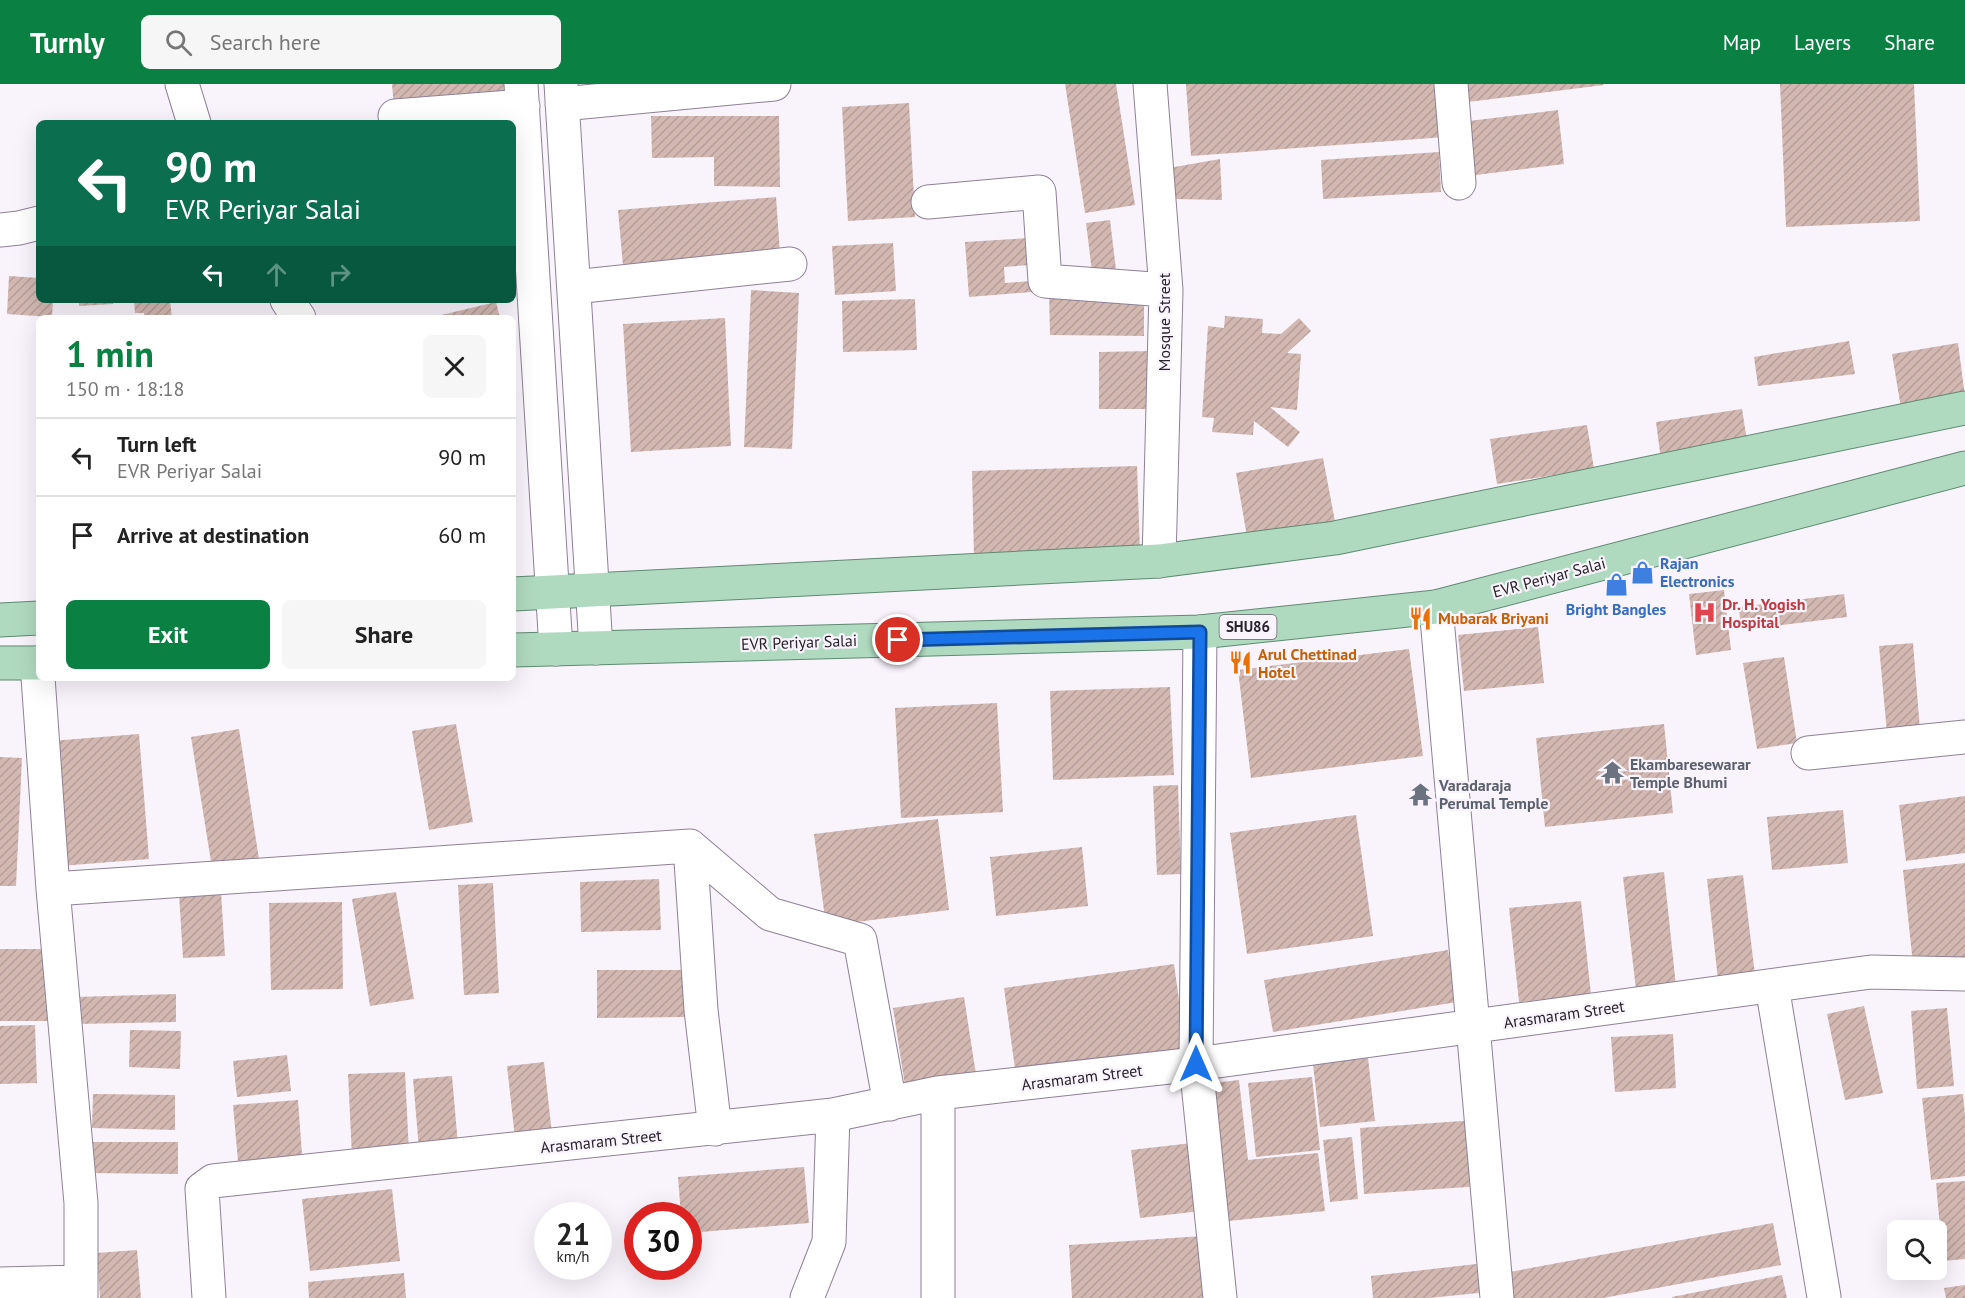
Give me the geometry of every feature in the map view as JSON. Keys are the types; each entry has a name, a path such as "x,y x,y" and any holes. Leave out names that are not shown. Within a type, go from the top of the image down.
{"main road":[{"path":"516,594 1159,561 1335,538 1965,408"},
{"name":"EVR Periyar Salai","path":"516,650 1200,632 1436,607 1965,468"},
{"path":"0,620 36,618"},
{"path":"0,663 36,663"}],"street":[{"path":"182,84 193,120"},
{"path":"596,648 561,94 774,84"},
{"name":"Mosque Street","path":"1150,84 1166,290 1159,561"},
{"path":"1451,84 1459,183"},
{"path":"395,116 522,95 556,649"},
{"path":"928,202 1039,192 1045,281 1166,290"},
{"path":"0,230 36,224"},
{"path":"574,287 790,264"},
{"path":"1436,607 1497,1298"},
{"path":"1200,632 1196,1064 1220,1298"},
{"path":"0,1284 80,1290 81,1203 53,889 39,681"},
{"path":"1808,753 1965,737"},
{"path":"53,889 690,846 770,914 860,940 890,1104"},
{"path":"690,846 701,1010 715,1129"},
{"name":"Arasmaram Street","path":"209,1298 202,1189 213,1182 833,1115 938,1094 1196,1064 1871,972 1965,974"},
{"path":"1773,986 1824,1297"},
{"path":"938,1094 938,1298"},
{"path":"807,1298 829,1242 833,1115"}],"building":[{"path":"392,84 508,84 509,98 394,108"},
{"path":"1065,84 1116,84 1135,205 1085,213"},
{"path":"1186,84 1441,84 1445,137 1191,156"},
{"path":"1466,84 1603,84 1604,85 1468,102"},
{"path":"1780,84 1914,84 1920,221 1786,227"},
{"path":"909,103 915,217 848,221 842,107"},
{"path":"1558,110 1564,164 1468,176 1461,122"},
{"path":"651,116 779,116 780,187 714,186 714,157 652,158"},
{"path":"1439,152 1441,192 1323,199 1321,160"},
{"path":"1220,159 1222,200 1175,199 1169,168"},
{"path":"776,197 780,253 623,266 618,210"},
{"path":"1110,220 1117,278 1093,280 1086,223"},
{"path":"1028,238 1030,265 1004,267 1005,283 1031,281 1032,292 969,297 965,242"},
{"path":"893,243 896,291 835,295 832,246"},
{"path":"9,276 36,278 36,303 53,303 52,315 7,314"},
{"path":"751,290 799,293 792,449 744,447"},
{"path":"1049,292 1144,292 1144,336 1050,335"},
{"path":"915,299 917,350 843,352 842,301"},
{"path":"79,303 113,303 113,304 79,306"},
{"path":"134,303 170,303 172,315 135,313"},
{"path":"496,303 499,315 441,315"},
{"path":"1225,316 1263,319 1262,333 1281,334 1299,318 1311,331 1287,353 1301,354 1297,410 1270,407 1300,432 1288,447 1254,421 1253,435 1212,432 1214,418 1202,417 1208,326 1224,328"},
{"path":"725,318 731,446 631,452 623,324"},
{"path":"1849,341 1855,374 1758,386 1754,357"},
{"path":"1958,343 1965,397 1901,408 1892,354"},
{"path":"1153,351 1154,409 1099,409 1099,352"},
{"path":"1742,409 1748,447 1661,460 1656,422"},
{"path":"1587,425 1594,469 1497,484 1490,439"},
{"path":"1323,458 1337,532 1249,548 1236,473"},
{"path":"1137,466 1140,552 974,557 972,471"},
{"path":"1724,590 1731,650 1696,655 1689,594"},
{"path":"1844,594 1847,617 1741,630 1739,607"},
{"path":"1538,627 1544,683 1464,691 1458,635"},
{"path":"1913,643 1920,730 1887,733 1879,646"},
{"path":"1409,649 1423,756 1251,778 1238,670"},
{"path":"1784,657 1797,743 1757,749 1743,663"},
{"path":"1170,687 1174,775 1053,780 1050,691"},
{"path":"997,703 1003,812 901,818 895,708"},
{"path":"456,724 473,822 429,830 412,731"},
{"path":"1664,724 1673,813 1545,827 1536,738"},
{"path":"239,729 260,866 213,874 191,737"},
{"path":"139,734 149,859 60,866 51,741"},
{"path":"0,757 22,758 16,886 0,886"},
{"path":"1178,785 1181,874 1157,875 1153,786"},
{"path":"1965,796 1965,853 1906,861 1899,805"},
{"path":"1843,810 1848,863 1772,870 1767,817"},
{"path":"1356,815 1373,936 1247,954 1230,833"},
{"path":"938,819 949,910 826,926 814,834"},
{"path":"1082,847 1088,906 996,916 990,857"},
{"path":"1965,863 1965,958 1913,964 1903,870"},
{"path":"1664,872 1676,986 1636,990 1623,877"},
{"path":"1743,875 1755,975 1718,980 1707,879"},
{"path":"659,879 661,930 581,932 580,882"},
{"path":"493,883 499,993 464,995 458,885"},
{"path":"221,892 225,956 183,958 179,894"},
{"path":"396,892 414,999 370,1006 352,899"},
{"path":"1581,901 1591,995 1519,1002 1509,908"},
{"path":"342,902 343,989 271,990 269,903"},
{"path":"0,949 51,949 51,1021 0,1021"},
{"path":"1448,950 1457,1002 1273,1032 1264,980"},
{"path":"1174,964 1186,1051 1016,1076 1004,988"},
{"path":"597,970 686,970 686,1017 597,1018"},
{"path":"176,994 176,1022 77,1024 76,997"},
{"path":"964,997 977,1081 906,1092 893,1008"},
{"path":"1864,1006 1883,1093 1845,1100 1827,1014"},
{"path":"1947,1008 1954,1086 1917,1089 1911,1011"},
{"path":"35,1025 37,1083 0,1084 0,1026"},
{"path":"130,1030 181,1031 180,1069 129,1067"},
{"path":"1673,1034 1676,1088 1615,1092 1611,1037"},
{"path":"287,1055 291,1091 237,1097 233,1061"},
{"path":"1368,1058 1375,1121 1320,1127 1313,1064"},
{"path":"544,1062 553,1143 516,1147 507,1066"},
{"path":"405,1072 409,1153 352,1156 348,1074"},
{"path":"452,1076 458,1145 419,1149 413,1079"},
{"path":"1312,1077 1320,1150 1256,1157 1248,1083"},
{"path":"1239,1080 1248,1160 1318,1153 1325,1211 1219,1222 1204,1084"},
{"path":"93,1094 175,1095 175,1130 92,1128"},
{"path":"1963,1094 1965,1176 1931,1180 1922,1098"},
{"path":"298,1100 303,1168 239,1173 233,1105"},
{"path":"1477,1120 1482,1186 1364,1194 1360,1128"},
{"path":"1352,1137 1358,1199 1330,1202 1323,1140"},
{"path":"86,1142 178,1142 178,1174 86,1173"},
{"path":"1192,1143 1201,1211 1140,1218 1131,1150"},
{"path":"804,1167 809,1223 702,1232 702,1202 680,1202 678,1177"},
{"path":"1965,1181 1965,1259 1947,1261 1947,1220 1939,1220 1936,1183"},
{"path":"392,1189 400,1261 310,1271 302,1199"},
{"path":"1773,1223 1781,1265 1603,1298 1503,1298 1499,1274"},
{"path":"1202,1236 1207,1298 1072,1298 1069,1245"},
{"path":"137,1250 141,1298 100,1298 97,1253"},
{"path":"1485,1263 1488,1292 1429,1298 1373,1298 1371,1276"},
{"path":"404,1273 406,1298 309,1298 308,1282"},
{"path":"1782,1275 1787,1298 1672,1298 1672,1297"},
{"path":"1965,1285 1965,1298 1946,1298 1944,1288"}],"place":[{"name":"Rajan Electronics","path":"1642,572"},
{"name":"Bright Bangles","path":"1616,584"},
{"name":"Dr. H. Yogish Hospital","path":"1704,613"},
{"name":"Mubarak Briyani","path":"1420,618"},
{"name":"Arul Chettinad Hotel","path":"1240,663"},
{"name":"Ekambaresewarar Temple Bhumi","path":"1612,773"},
{"name":"Varadaraja Perumal Temple","path":"1421,794"}],"route":[{"path":"898,640 1200,632 1196,1064"}]}
